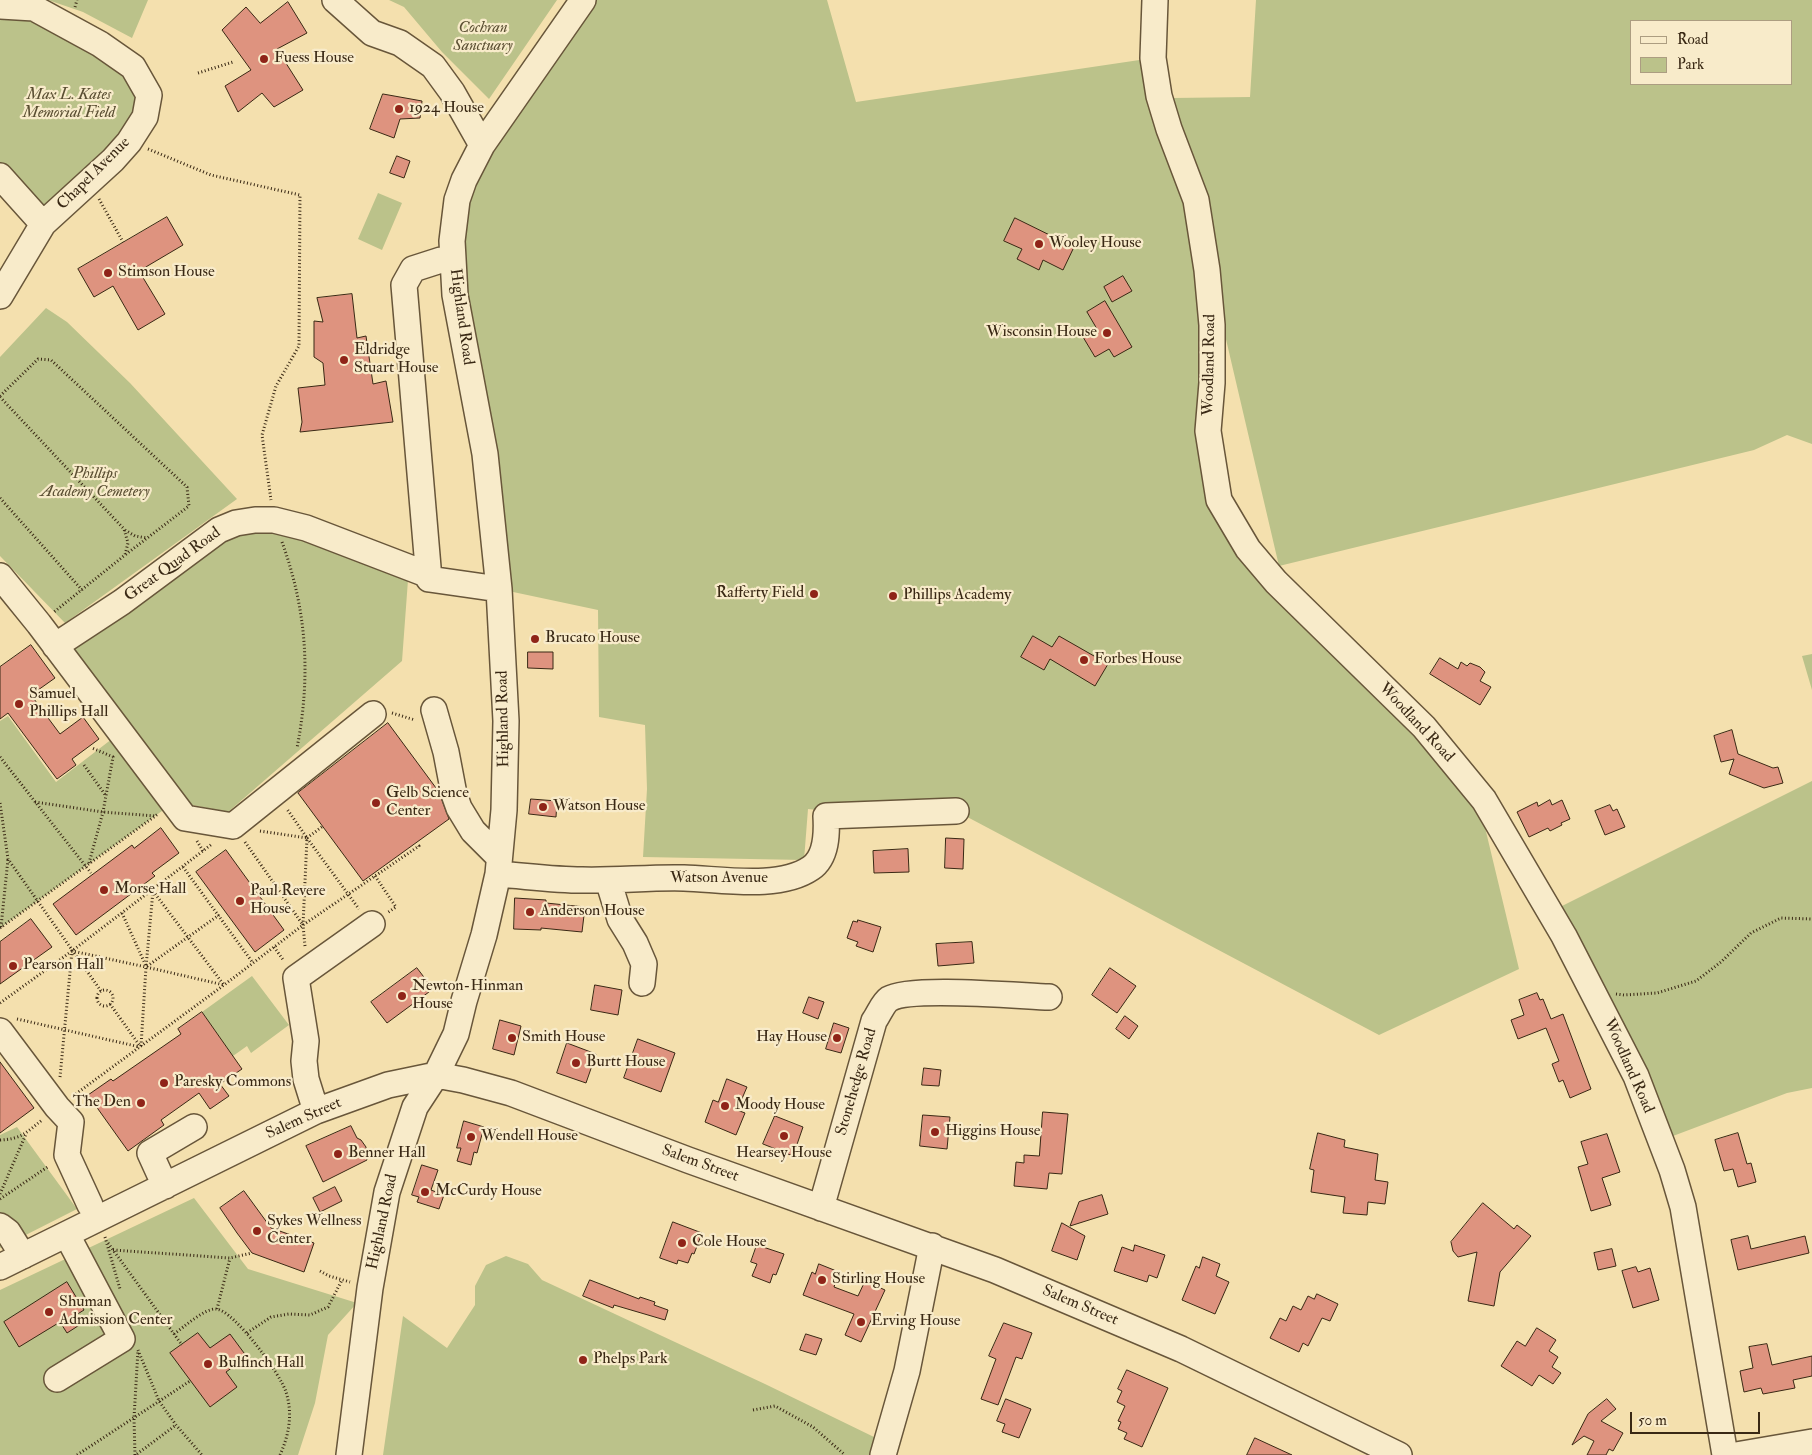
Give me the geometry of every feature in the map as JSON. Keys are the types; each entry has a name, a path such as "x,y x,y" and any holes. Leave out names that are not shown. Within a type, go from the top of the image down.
{"street":[{"path":"335,0 372,33 400,43 433,66 452,92 482,145"},
{"name":"Highland Road","path":"350,1455 370,1288 387,1192 414,1107 436,1075 456,1034 484,935 499,865 504,810 506,757 499,589 485,454 454,295 452,241 457,200 464,180 482,145 582,0"},
{"name":"Woodland Road","path":"1155,0 1153,58 1159,96 1196,200 1208,270 1212,325 1212,383 1208,431 1220,500 1248,549 1276,582 1424,727 1484,800 1564,936 1593,990 1636,1076 1672,1170 1683,1207 1725,1455"},
{"name":"Chapel Avenue","path":"0,6 34,8 100,44 133,67 149,95 145,117 129,142 113,160 43,224 0,296"},
{"name":"Chapel Avenue","path":"0,176 43,224"},
{"path":"429,579 404,285 413,270 441,260 453,260"},
{"name":"Great Quad Road","path":"56,646 122,602 219,530 236,523 255,520 274,520 306,528 426,574 429,579 499,589"},
{"path":"0,576 56,646 171,812 233,826 374,714"},
{"path":"437,720 446,752 454,794 465,820 499,865"},
{"name":"Watson Avenue","path":"499,865 580,880 683,878 750,882 791,877 812,868 823,854 827,832 826,816 956,811"},
{"path":"608,880 620,919 635,942 644,964 642,983"},
{"path":"316,1111 306,1079 304,1061 306,1041 296,978 372,924"},
{"name":"Stonehedge Road","path":"821,1208 873,1026 887,1000 895,996 929,992 1050,997"},
{"path":"4,1024 57,1107 71,1122 66,1155 90,1205"},
{"name":"Salem Street","path":"0,1267 316,1111 388,1085 436,1075 464,1080 511,1093 821,1208 995,1270 1182,1350 1399,1455"},
{"path":"165,1186 150,1153 194,1126"},
{"path":"0,1226 8,1232 23,1256"},
{"path":"57,1379 122,1340 67,1235"},
{"path":"883,1455 907,1371 932,1246"},
{"path":"1736,1455 1812,1442"}],"path":[{"path":"198,73 233,62"},
{"path":"129,142 211,175 300,195 300,346 276,386 262,435 274,520 288,559 299,599 305,635 305,691 296,752"},
{"path":"90,181 123,242"},
{"path":"39,624 189,506 187,487 51,360 38,359 0,396 124,530 135,536 148,538"},
{"path":"0,498 82,590"},
{"path":"124,530 128,543 125,555"},
{"path":"374,714 393,712 437,720"},
{"path":"87,865 103,812 113,756 92,748"},
{"path":"0,757 87,865 91,873"},
{"path":"84,764 106,797"},
{"path":"275,792 348,895 372,924 396,907 375,876"},
{"path":"35,802 103,812 171,812"},
{"path":"0,803 8,859 0,928"},
{"path":"0,928 87,865 171,812"},
{"path":"233,826 307,838 323,826"},
{"path":"233,826 303,925"},
{"path":"307,838 303,925 305,945 313,966"},
{"path":"0,1140 14,1139 26,1133 57,1107 141,1047 303,925 419,846 418,844"},
{"path":"0,1003 203,852"},
{"path":"8,859 100,992"},
{"path":"183,866 253,963"},
{"path":"153,890 224,985"},
{"path":"141,1047 153,890"},
{"path":"122,913 146,967"},
{"path":"146,967 219,915"},
{"path":"1593,990 1624,995 1657,993 1696,981 1721,962 1751,933 1781,918 1812,919"},
{"path":"72,951 224,985"},
{"path":"57,1107 63,1028 72,951"},
{"path":"106,990 111,993 113,999 110,1004 104,1006 99,1002 98,996 100,992 106,990"},
{"path":"110,1004 141,1047"},
{"path":"4,1024 63,1028 141,1047"},
{"path":"0,1194 26,1133"},
{"path":"0,1199 66,1155"},
{"path":"122,1294 106,1240 182,1345"},
{"path":"113,1250 230,1258 252,1253"},
{"path":"217,1309 230,1258"},
{"path":"320,1271 370,1288"},
{"path":"246,1333 271,1317 289,1314 310,1315 328,1307 342,1280"},
{"path":"174,1334 206,1312 217,1309 234,1318 276,1372 286,1391 290,1412 289,1433 280,1455"},
{"path":"136,1455 134,1418 138,1348 159,1401 176,1425 202,1455"},
{"path":"77,1455 190,1381"},
{"path":"752,1410 775,1406 813,1427 845,1455"},
{"path":"136,1455 176,1425"}],"green space":[{"path":"48,0 148,0 132,38 83,12"},
{"name":"Cochran Sanctuary","path":"389,0 557,0 489,99 442,52 404,7"},
{"name":"Phillips Academy","path":"583,0 827,0 856,102 1153,58 1205,250 1219,500 1372,677 1482,815 1519,969 1379,1035 956,811 859,814 808,809 804,860 643,857 647,789 645,725 599,717 598,610 499,589 455,295 464,179"},
{"path":"1256,0 1812,0 1812,444 1787,435 1754,450 1279,566 1225,335 1216,243 1201,181 1176,117 1173,98 1250,97"},
{"name":"Max L. Kates Memorial Field","path":"0,6 133,67 145,117 43,224 0,176"},
{"path":"378,193 402,203 382,250 358,239"},
{"name":"Phillips Academy Cemetery","path":"46,308 67,322 130,383 237,499 65,623 0,556 0,357"},
{"path":"273,530 408,580 402,661 228,812 182,803 71,647 215,543 240,531"},
{"path":"1812,654 1812,690 1802,656"},
{"path":"8,716 56,782 121,732 173,803 0,928 0,721"},
{"path":"1812,781 1812,1088 1787,1093 1673,1136 1558,908"},
{"path":"252,976 289,1025 251,1053 247,1046 233,1056 202,1012"},
{"path":"17,1127 77,1209 0,1248 0,1135"},
{"path":"194,1198 248,1269 357,1303 328,1335 315,1403 298,1455 0,1455 0,1290"},
{"name":"Phelps Park","path":"506,1256 528,1264 542,1280 874,1437 880,1455 383,1455 403,1316 447,1348 475,1305 475,1286 486,1265"}],"building":[{"name":"Fuess House","path":"288,2 307,33 277,49 303,90 274,107 262,93 238,112 225,86 251,70 222,30 246,7 260,23"},
{"name":"1924 House","path":"383,94 422,101 420,118 400,119 394,138 370,129"},
{"path":"397,156 410,161 404,178 390,173"},
{"name":"Stimson House","path":"167,217 183,245 139,271 165,314 138,330 113,286 94,297 78,269"},
{"name":"Wooley House","path":"1015,218 1074,247 1063,270 1043,260 1039,270 1017,259 1022,249 1004,241"},
{"path":"1123,276 1132,291 1112,302 1104,287"},
{"name":"Eldridge Stuart House","path":"352,294 357,338 366,336 373,384 386,381 393,422 300,432 302,422 298,388 325,385 323,363 314,357 314,321 323,322 317,298"},
{"name":"Wisconsin House","path":"1105,301 1132,347 1114,357 1109,349 1095,357 1083,337 1097,329 1087,312"},
{"name":"Forbes House","path":"1033,636 1052,647 1059,636 1108,664 1095,686 1050,659 1044,670 1021,657"},
{"name":"Samuel Phillips Hall","path":"31,645 55,678 31,695 60,734 83,717 99,739 72,759 76,765 57,779 8,713 0,719 0,667"},
{"path":"528,652 553,652 553,669 528,668"},
{"path":"1440,658 1458,669 1461,662 1467,666 1470,663 1480,667 1485,672 1480,681 1491,687 1480,705 1430,674"},
{"name":"Gelb Science Center","path":"388,723 439,792 449,819 363,881 298,793"},
{"path":"1732,730 1738,754 1773,768 1778,767 1783,783 1764,788 1729,774 1734,759 1721,762 1714,736"},
{"name":"Watson House","path":"531,799 557,801 556,817 529,814"},
{"path":"1550,800 1552,805 1562,800 1570,819 1550,831 1548,828 1529,837 1517,812 1537,802 1538,806"},
{"path":"1610,805 1613,811 1617,809 1625,827 1605,835 1595,811"},
{"name":"Morse Hall","path":"161,828 179,853 152,873 155,876 76,935 53,904 132,845 134,848"},
{"path":"946,838 964,839 963,869 945,868"},
{"path":"908,849 909,872 874,873 873,851"},
{"name":"Paul Revere House","path":"226,850 284,930 255,952 196,872"},
{"path":"515,898 546,900 546,903 585,907 582,932 541,928 541,930 514,929"},
{"name":"Pearson Hall","path":"31,919 52,947 0,984 0,942"},
{"path":"858,920 881,927 873,952 856,946 858,942 847,938 853,921 857,922"},
{"path":"972,942 974,963 938,966 936,944"},
{"name":"Newton-Hinman House","path":"417,968 433,989 387,1023 371,1002"},
{"path":"1110,968 1136,986 1117,1013 1092,995"},
{"path":"595,985 622,990 618,1015 591,1010"},
{"path":"1537,993 1540,1000 1543,999 1551,1019 1563,1014 1591,1089 1570,1098 1563,1080 1559,1082 1552,1064 1559,1061 1546,1028 1518,1039 1511,1020 1524,1015 1519,1000"},
{"path":"809,997 824,1002 818,1019 803,1013"},
{"name":"Paresky Commons","path":"202,1012 242,1069 220,1084 229,1096 210,1109 199,1093 161,1120 164,1125 128,1151 88,1095 111,1079 113,1081 181,1034 178,1029"},
{"path":"1125,1016 1138,1026 1129,1039 1116,1029"},
{"name":"Smith House","path":"500,1020 521,1026 514,1055 493,1049"},
{"name":"Hay House","path":"834,1023 849,1028 841,1053 826,1049"},
{"path":"638,1039 675,1053 661,1092 624,1078"},
{"name":"Burtt House","path":"567,1043 596,1054 586,1083 557,1073"},
{"path":"0,1062 34,1108 0,1133"},
{"path":"924,1068 941,1070 939,1086 922,1085"},
{"name":"Moody House","path":"727,1079 747,1087 737,1110 745,1113 736,1135 705,1122 713,1100 718,1102"},
{"path":"1043,1112 1068,1114 1062,1174 1049,1173 1047,1189 1014,1186 1016,1162 1024,1163 1024,1155 1039,1156"},
{"name":"Higgins House","path":"923,1115 950,1117 947,1149 920,1146"},
{"name":"Hearsey House","path":"775,1116 803,1127 793,1156 763,1144"},
{"name":"Wendell House","path":"464,1121 484,1127 477,1153 474,1152 471,1165 457,1161 461,1148 457,1148"},
{"name":"Benner Hall","path":"351,1126 357,1138 366,1147 367,1160 323,1182 306,1146"},
{"path":"1318,1133 1345,1140 1344,1147 1378,1154 1375,1180 1388,1182 1385,1204 1368,1202 1367,1215 1343,1213 1345,1197 1311,1192 1314,1170 1310,1169"},
{"path":"1738,1133 1747,1164 1751,1163 1756,1182 1738,1187 1733,1169 1724,1171 1715,1140"},
{"path":"1607,1134 1620,1172 1602,1178 1611,1205 1591,1211 1578,1167 1588,1164 1581,1142"},
{"name":"McCurdy House","path":"422,1165 438,1170 431,1190 444,1195 439,1209 417,1202 419,1197 412,1195"},
{"path":"335,1187 342,1201 320,1212 313,1198"},
{"name":"Sykes Wellness Center","path":"244,1191 271,1228 314,1243 304,1272 252,1253 237,1233 220,1208"},
{"path":"1102,1195 1108,1214 1070,1226 1079,1202"},
{"path":"1483,1203 1514,1229 1517,1225 1531,1236 1500,1272 1494,1306 1468,1301 1477,1252 1458,1257 1453,1251 1451,1242"},
{"name":"Cole House","path":"673,1222 702,1233 694,1254 692,1253 688,1263 678,1260 677,1264 660,1258"},
{"path":"1062,1223 1085,1236 1077,1260 1052,1251"},
{"path":"1748,1236 1751,1249 1805,1236 1809,1253 1738,1270 1731,1240"},
{"path":"757,1245 784,1254 776,1275 773,1274 770,1283 752,1276 757,1264 751,1262"},
{"path":"1135,1245 1165,1255 1157,1278 1149,1275 1147,1282 1114,1271 1122,1247 1133,1251"},
{"path":"1612,1249 1616,1266 1598,1270 1594,1253"},
{"path":"1203,1257 1220,1264 1216,1276 1229,1282 1215,1314 1182,1300 1196,1266 1199,1268"},
{"path":"819,1264 839,1272 834,1287 858,1296 865,1281 885,1290 861,1342 845,1335 854,1314 803,1295 812,1272 815,1274"},
{"path":"1636,1267 1638,1272 1650,1268 1659,1300 1633,1308 1622,1271"},
{"path":"590,1280 639,1299 640,1297 655,1302 654,1305 668,1310 665,1320 614,1305 613,1308 583,1296"},
{"name":"Shuman Admission Center","path":"67,1282 84,1310 76,1315 81,1324 67,1333 60,1322 19,1347 4,1322"},
{"path":"1317,1294 1338,1304 1330,1321 1322,1318 1308,1346 1303,1343 1299,1352 1270,1338 1280,1318 1286,1321 1293,1306 1301,1310 1308,1296 1314,1299"},
{"path":"1004,1323 1032,1333 1022,1359 1016,1357 998,1405 981,1399 996,1359 989,1356"},
{"path":"1537,1328 1556,1340 1549,1351 1558,1357 1552,1367 1561,1373 1553,1384 1539,1375 1532,1386 1501,1366 1517,1341 1525,1346"},
{"name":"Bulfinch Hall","path":"198,1333 210,1348 230,1334 247,1357 226,1372 237,1387 210,1407 170,1353"},
{"path":"806,1334 822,1339 816,1355 800,1350"},
{"path":"1767,1344 1772,1365 1812,1356 1812,1376 1793,1380 1795,1388 1763,1394 1761,1388 1744,1392 1740,1371 1753,1368 1749,1347"},
{"path":"1127,1370 1168,1388 1142,1447 1124,1439 1127,1433 1118,1429 1121,1422 1118,1421 1125,1406 1117,1402 1122,1391 1118,1389"},
{"path":"1006,1399 1031,1409 1019,1438 1002,1432 1005,1424 997,1421"},
{"path":"1607,1399 1616,1409 1601,1421 1623,1433 1613,1451 1609,1449 1606,1455 1587,1455 1594,1441 1584,1436 1572,1445 1588,1414"},
{"path":"1255,1438 1292,1455 1247,1455"}],"place":[{"name":"Fuess House","path":"264,59"},
{"name":"1924 House","path":"399,109"},
{"name":"Wooley House","path":"1039,244"},
{"name":"Stimson House","path":"108,273"},
{"name":"Wisconsin House","path":"1107,333"},
{"name":"Eldridge Stuart House","path":"344,360"},
{"name":"Rafferty Field","path":"814,594"},
{"name":"Phillips Academy","path":"893,596"},
{"name":"Brucato House","path":"535,639"},
{"name":"Forbes House","path":"1084,660"},
{"name":"Samuel Phillips Hall","path":"19,704"},
{"name":"Gelb Science Center","path":"376,803"},
{"name":"Watson House","path":"543,807"},
{"name":"Morse Hall","path":"104,890"},
{"name":"Paul Revere House","path":"240,901"},
{"name":"Anderson House","path":"530,912"},
{"name":"Pearson Hall","path":"13,966"},
{"name":"Newton-Hinman House","path":"402,996"},
{"name":"Smith House","path":"512,1038"},
{"name":"Hay House","path":"837,1038"},
{"name":"Burtt House","path":"576,1063"},
{"name":"Paresky Commons","path":"164,1083"},
{"name":"The Den","path":"141,1103"},
{"name":"Moody House","path":"725,1106"},
{"name":"Higgins House","path":"935,1132"},
{"name":"Hearsey House","path":"784,1136"},
{"name":"Wendell House","path":"471,1137"},
{"name":"Benner Hall","path":"338,1154"},
{"name":"McCurdy House","path":"425,1192"},
{"name":"Sykes Wellness Center","path":"257,1231"},
{"name":"Cole House","path":"682,1243"},
{"name":"Stirling House","path":"822,1280"},
{"name":"Shuman Admission Center","path":"49,1312"},
{"name":"Erving House","path":"861,1322"},
{"name":"Phelps Park","path":"583,1360"},
{"name":"Bulfinch Hall","path":"208,1364"}]}
